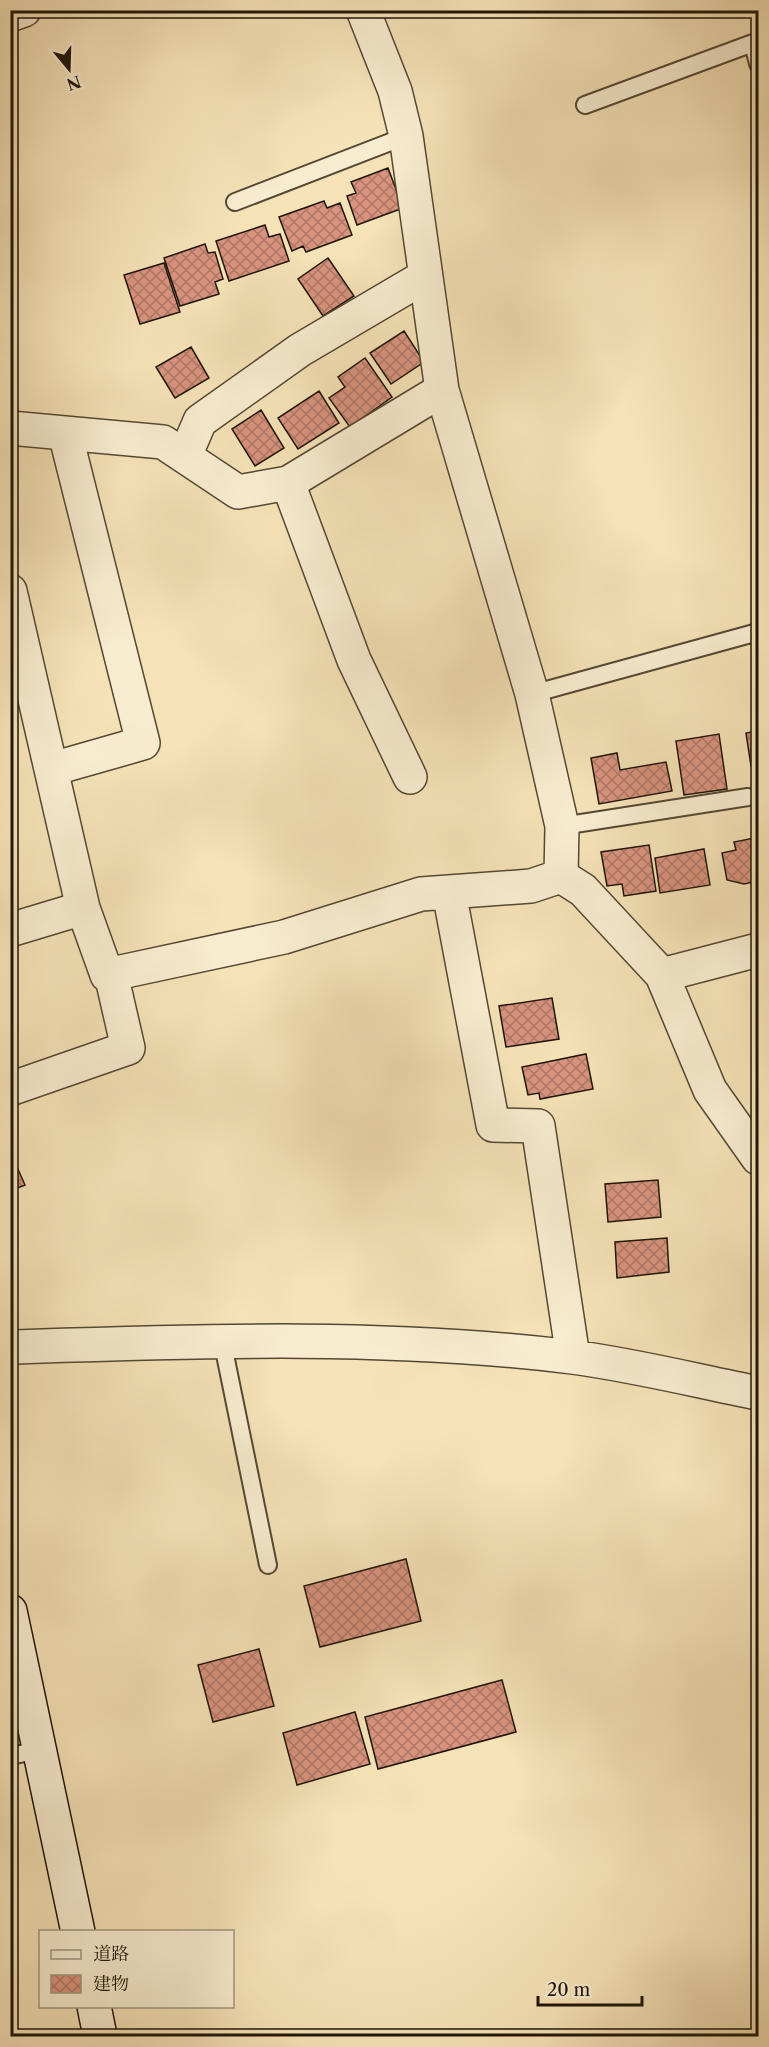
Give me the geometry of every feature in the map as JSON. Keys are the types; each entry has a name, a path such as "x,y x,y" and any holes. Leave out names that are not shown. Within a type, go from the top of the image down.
{"street":[{"path":"10,15 24,10"},
{"path":"375,14 406,136 424,277 442,390 532,694 562,826 561,876"},
{"path":"185,456 200,421 300,350 424,277"},
{"path":"10,428 163,442 237,492 288,483 442,390"},
{"path":"52,769 143,743 65,433"},
{"path":"288,483 354,660 410,777"},
{"path":"10,591 83,908 107,975 284,937 421,894 531,886 561,876"},
{"path":"561,876 583,890 662,975 710,1090 759,1158"},
{"path":"449,892 493,1125 538,1126 573,1357"},
{"path":"10,930 83,908"},
{"path":"662,975 759,950"},
{"path":"10,1089 128,1048 111,974"},
{"path":"10,1347 222,1340 364,1340 573,1357 759,1393"},
{"path":"10,1611 26,1753 77,1930"},
{"path":"94,2008 100,2037"}],"lane":[{"path":"585,105 753,43 759,64"},
{"path":"235,202 406,136"},
{"path":"532,694 759,632"},
{"path":"562,826 748,798"},
{"path":"222,1340 268,1565"}],"building":[{"path":"388,168 403,208 357,225 347,196 356,193 351,182"},
{"path":"324,201 327,208 340,203 352,235 306,252 303,246 292,251 279,217"},
{"path":"265,225 269,237 280,234 289,261 229,281 216,241"},
{"path":"205,244 208,253 215,252 223,279 215,282 219,294 180,306 164,258"},
{"path":"328,258 354,296 323,316 298,279"},
{"path":"164,263 180,312 140,324 124,275"},
{"path":"404,331 424,362 391,384 370,353"},
{"path":"191,347 209,378 175,398 156,367"},
{"path":"365,358 392,397 350,427 329,398 345,387 338,377"},
{"path":"319,391 339,423 298,449 278,418"},
{"path":"261,410 284,448 255,466 232,429"},
{"path":"758,731 758,771 751,766 746,733"},
{"path":"719,734 727,789 684,795 676,741"},
{"path":"617,753 620,770 666,762 672,791 599,804 591,758"},
{"path":"754,838 758,849 758,881 744,884 727,880 722,853 736,850 734,842"},
{"path":"649,845 656,891 624,896 622,884 607,886 601,852"},
{"path":"704,849 710,885 660,893 655,858"},
{"path":"552,998 559,1039 506,1047 499,1006"},
{"path":"586,1054 593,1089 540,1099 539,1093 528,1095 522,1067"},
{"path":"10,1151 25,1185 10,1191"},
{"path":"658,1180 661,1217 608,1222 605,1184"},
{"path":"667,1238 669,1272 617,1278 615,1242"},
{"path":"406,1559 421,1621 320,1647 304,1586"},
{"path":"259,1649 274,1706 213,1722 198,1665"},
{"path":"502,1680 516,1732 378,1769 365,1717"},
{"path":"355,1712 370,1764 297,1785 283,1733"}]}
